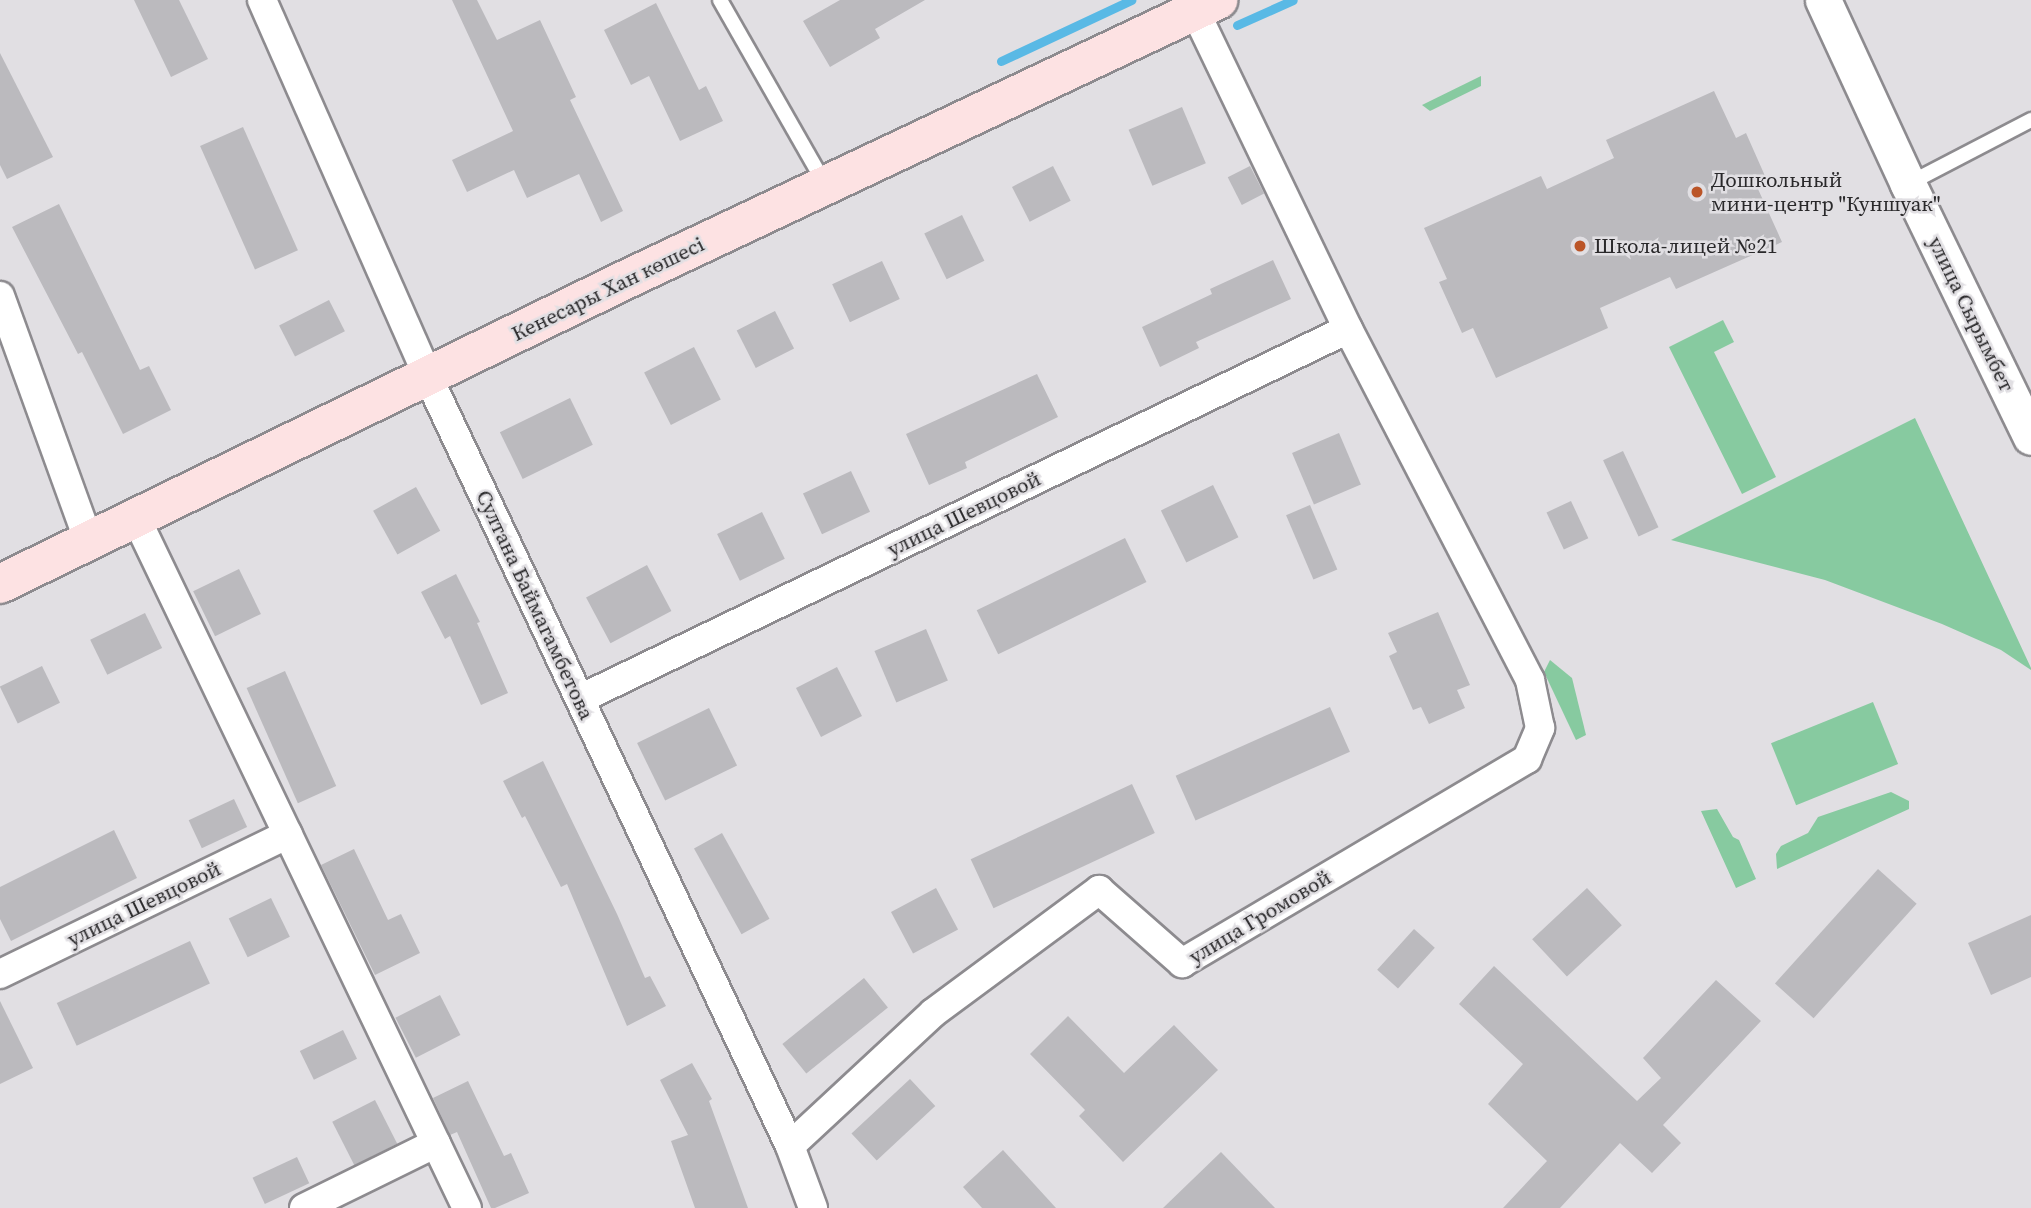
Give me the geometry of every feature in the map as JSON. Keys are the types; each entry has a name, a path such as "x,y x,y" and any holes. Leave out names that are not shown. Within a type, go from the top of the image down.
{"main road":[{"name":"Кенесары Хан көшесі","path":"0,584 826,185 1207,6"}],"street":[{"name":"Султана Баймагамбетова","path":"262,0 428,377 790,1146 813,1208"},
{"name":"улица Сырымбет","path":"1823,0 1908,184 2031,437"},
{"path":"1207,6 1348,329"},
{"path":"0,296 89,542"},
{"name":"улица Громовой","path":"790,1146 933,1013 1099,890 1182,963 1527,759 1541,728 1530,680 1348,329"},
{"name":"улица Шевцовой","path":"580,699 1348,329"},
{"path":"137,520 467,1208"},
{"name":"улица Шевцовой","path":"0,974 288,834"},
{"path":"304,1208 436,1143"}],"lane":[{"path":"720,0 826,185"},
{"path":"1908,184 2031,120"}],"green space":[{"path":"1481,76 1481,86 1430,111 1422,105"},
{"path":"1723,320 1734,342 1714,352 1776,477 1742,494 1669,347"},
{"path":"1915,418 2031,670 2001,650 1942,624 1825,580 1671,540"},
{"path":"1550,660 1572,678 1586,735 1576,740 1544,672"},
{"path":"1873,702 1898,764 1796,805 1771,743"},
{"path":"1891,792 1909,801 1909,809 1777,869 1776,854 1781,846 1808,833 1818,817"},
{"path":"1717,809 1733,837 1739,840 1756,879 1736,888 1701,811"}],"building":[{"path":"134,0 179,0 208,59 171,77"},
{"path":"452,0 477,0 497,40 540,20 576,97 570,100 623,211 601,222 579,174 527,198 514,170 467,192 452,160 513,131"},
{"path":"840,0 925,0 875,29 880,38 830,67 803,21"},
{"path":"656,3 699,90 706,86 723,121 680,141 649,76 631,85 604,30"},
{"path":"0,53 53,157 7,179 0,165"},
{"path":"1714,91 1736,138 1746,133 1769,185 1758,189 1782,242 1676,289 1670,277 1600,308 1608,328 1496,378 1473,328 1462,333 1439,282 1447,279 1424,228 1541,176 1547,189 1614,158 1606,140"},
{"path":"1182,107 1206,163 1152,186 1129,130"},
{"path":"243,127 298,250 255,269 200,146"},
{"path":"1053,166 1071,201 1030,222 1012,187"},
{"path":"1250,166 1264,194 1242,205 1228,177"},
{"path":"59,204 140,370 149,366 171,410 123,434 82,352 78,354 12,227"},
{"path":"962,215 984,261 947,279 924,233"},
{"path":"1273,260 1291,299 1196,342 1199,348 1160,367 1142,327 1212,294 1210,289"},
{"path":"882,261 900,299 850,322 832,284"},
{"path":"329,300 345,331 295,357 279,325"},
{"path":"775,311 794,348 756,368 737,331"},
{"path":"694,347 721,400 671,425 644,372"},
{"path":"1037,374 1058,417 965,462 967,468 929,485 906,434"},
{"path":"570,398 593,445 523,479 500,432"},
{"path":"1339,433 1361,485 1314,504 1292,453"},
{"path":"1623,451 1658,527 1639,536 1603,460"},
{"path":"851,471 870,512 822,534 803,493"},
{"path":"1213,485 1238,537 1186,563 1161,510"},
{"path":"416,487 440,531 397,554 373,511"},
{"path":"1571,501 1588,538 1564,550 1547,512"},
{"path":"1310,505 1337,569 1313,580 1286,515"},
{"path":"762,512 785,559 740,581 717,534"},
{"path":"1125,538 1146,582 998,654 977,610"},
{"path":"647,565 671,611 610,643 586,597"},
{"path":"239,569 261,614 215,636 193,591"},
{"path":"456,574 480,622 477,623 508,693 481,705 450,636 445,639 421,592"},
{"path":"1438,612 1470,685 1457,690 1465,708 1429,724 1421,707 1413,710 1389,656 1397,652 1388,633"},
{"path":"145,613 162,648 107,675 90,640"},
{"path":"926,629 948,681 896,702 874,651"},
{"path":"42,666 60,703 18,723 0,686"},
{"path":"837,667 862,716 821,737 796,688"},
{"path":"285,671 336,786 298,803 247,688"},
{"path":"1330,707 1350,752 1196,821 1176,776"},
{"path":"709,708 737,766 665,801 637,743"},
{"path":"543,761 645,978 650,976 666,1006 627,1026 567,884 561,887 525,816 522,818 503,781"},
{"path":"1132,784 1155,833 993,908 971,859"},
{"path":"234,799 247,827 202,848 189,820"},
{"path":"114,830 137,878 11,941 0,919 0,887"},
{"path":"722,833 770,919 742,934 694,849"},
{"path":"354,849 388,920 401,914 420,953 375,975 321,865"},
{"path":"1878,869 1917,904 1814,1018 1775,983"},
{"path":"936,888 958,929 913,953 891,912"},
{"path":"1587,888 1622,925 1567,976 1532,939"},
{"path":"271,898 290,937 248,957 229,919"},
{"path":"2031,915 2031,977 1991,995 1968,943"},
{"path":"1414,929 1435,948 1398,989 1377,970"},
{"path":"190,941 210,984 77,1046 57,1003"},
{"path":"1494,966 1637,1101 1661,1078 1643,1058 1716,980 1761,1021 1663,1125 1681,1143 1652,1173 1620,1143 1560,1208 1503,1208 1547,1161 1488,1104 1523,1064 1459,1004"},
{"path":"864,978 888,1008 806,1074 782,1044"},
{"path":"440,995 460,1035 416,1058 395,1018"},
{"path":"0,1001 33,1068 0,1084"},
{"path":"1068,1016 1124,1073 1174,1025 1218,1070 1123,1162 1079,1116 1085,1110 1030,1054"},
{"path":"343,1030 357,1059 314,1080 300,1051"},
{"path":"692,1063 712,1099 709,1101 748,1208 695,1208 671,1141 688,1135 660,1080"},
{"path":"910,1079 935,1106 877,1161 851,1134"},
{"path":"468,1081 504,1156 511,1153 529,1193 495,1208 491,1208 457,1132 450,1135 433,1098"},
{"path":"375,1100 397,1144 354,1165 332,1122"},
{"path":"1003,1150 1056,1208 982,1208 963,1187"},
{"path":"1221,1152 1275,1208 1163,1208"},
{"path":"297,1157 309,1183 265,1204 253,1178"}],"waterway":[{"path":"1001,61 1131,0"},
{"path":"1237,25 1293,0"}],"place":[{"name":"Дошкольный мини-центр \"Куншуак\"","path":"1697,192"},
{"name":"Школа-лицей №21","path":"1580,246"}]}
